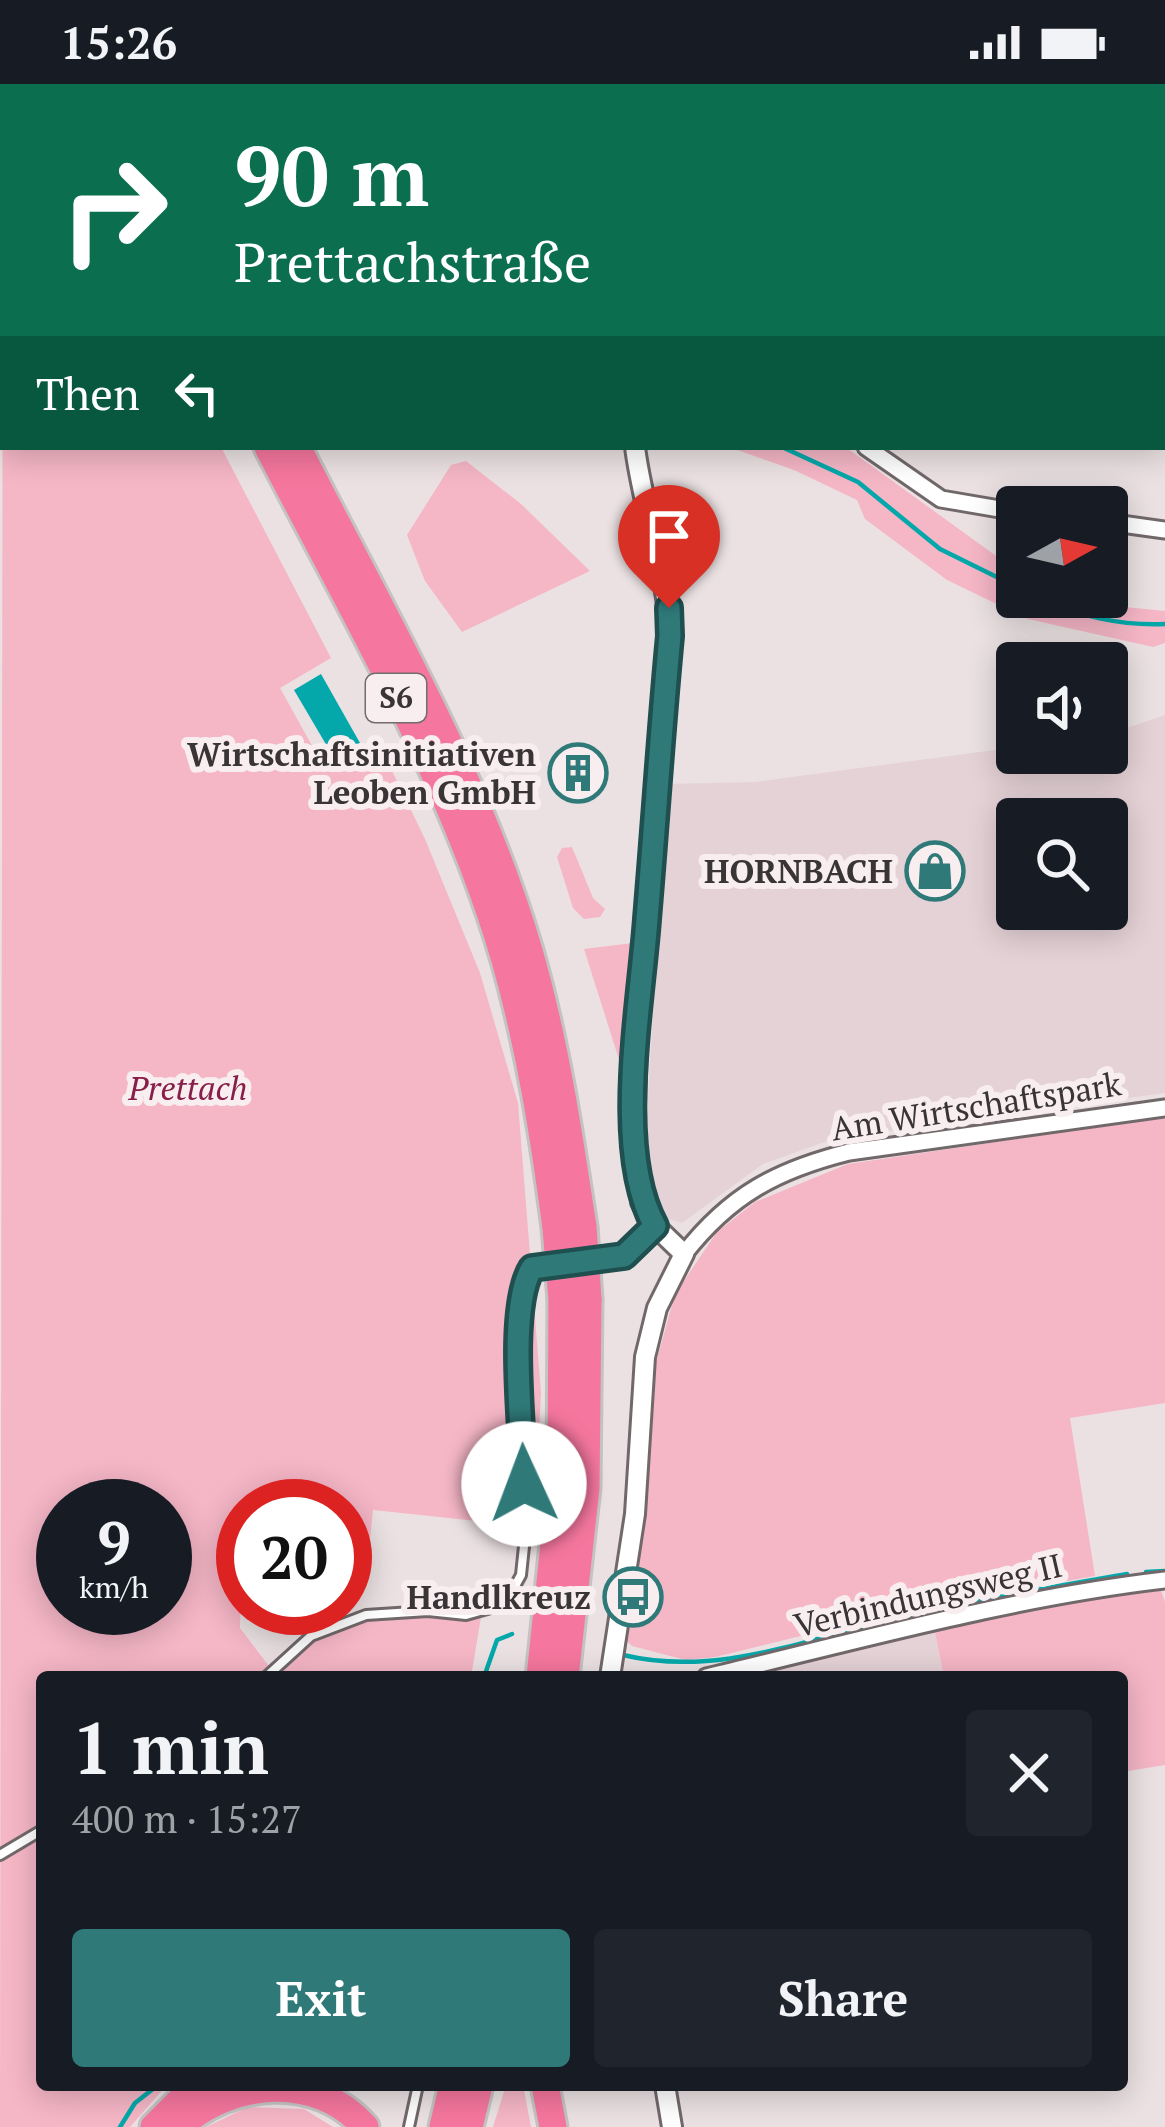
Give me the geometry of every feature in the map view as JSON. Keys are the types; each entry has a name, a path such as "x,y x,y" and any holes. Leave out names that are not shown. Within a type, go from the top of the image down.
{"highway":[{"name":"S6","path":"270,450 407,720 462,842 504,957 569,1228"},
{"name":"S6","path":"299,450 431,710 487,832 528,950 562,1087 586,1488 566,1671"},
{"name":"S6","path":"541,1671 575,1299"},
{"path":"154,2127 190,2091"},
{"path":"179,2127 205,2106 245,2091"},
{"path":"303,2091 330,2101 365,2127"},
{"path":"442,2127 451,2091"},
{"path":"469,2127 478,2091"},
{"path":"546,2091 553,2127"}],"street":[{"path":"611,1671 634,1514 645,1357 657,1308 684,1254 655,1226 641,1202 638,1180 634,1088 670,636 665,576 641,492 635,450"},
{"path":"870,450 941,500 996,509"},
{"path":"1128,525 1165,530"},
{"name":"Am Wirtschaftspark","path":"684,1254 705,1227 735,1202 802,1164 849,1152 1165,1108"},
{"name":"Verbindungsweg II","path":"732,1671 1038,1599 1165,1580"},
{"path":"666,2091 672,2127"}],"lane":[{"path":"273,1671 311,1636 366,1615 428,1611 466,1615 506,1604 521,1575 526,1527 522,1288 532,1268 624,1256 655,1226"},
{"path":"0,1855 36,1834"},
{"path":"409,2127 417,2091"}],"shaded area":[{"path":"1165,715 1165,1093 833,1139 763,1164 682,1223 666,1218 652,1192 645,1150 666,784 755,782 996,750 996,774 1128,774 1128,728"},
{"path":"934,1627 943,1671 750,1671"}],"green space":[{"name":"Prettach","path":"3,450 223,450 331,658 280,688 325,769 378,742 425,839 480,973 518,1103 541,1393 534,1527 373,1510 372,1520 372,1479 216,1479 216,1635 245,1635 272,1670 320,1635 372,1635 372,1616 482,1611 472,1671 36,1671 36,2091 162,2091 130,2127 0,2127"},
{"path":"737,450 851,451 996,556 996,604 947,580 865,519 857,500"},
{"path":"466,461 521,504 590,571 462,632 425,581 407,535 451,465"},
{"path":"1128,607 1165,611 1165,643 1153,647 1028,619 1128,618"},
{"path":"572,847 593,898 605,909 600,917 584,919 573,908 557,857 562,848"},
{"path":"633,943 631,979 635,983 626,1069 622,1069 584,949"},
{"path":"1165,1117 1165,1403 1070,1418 1095,1576 910,1609 715,1657 686,1660 632,1646 626,1640 648,1471 653,1374 675,1294 717,1232 755,1202 848,1164"},
{"path":"1160,1587 1165,1602 1165,1765 1128,1771 1128,1671 943,1671 934,1627 992,1612"},
{"path":"504,2091 524,2091 531,2127 493,2127"},
{"path":"248,2107 304,2109 333,2127 206,2127"}],"water":[{"path":"321,674 360,743 334,758 294,690"}],"waterway":[{"path":"789,450 858,482 940,549 996,577"},
{"path":"1100,618 1165,624"},
{"path":"1146,1572 1165,1571"},
{"path":"623,1655 659,1661 729,1659 930,1611 1127,1574"},
{"path":"486,1671 497,1640 512,1634"},
{"path":"120,2127 135,2103 150,2091"}],"place":[{"name":"Wirtschaftsinitiativen Leoben GmbH","path":"578,773"},
{"name":"HORNBACH","path":"935,871"},
{"name":"Handlkreuz","path":"633,1597"}],"route":[{"path":"524,1484 519,1312 527,1275 532,1268 624,1256 655,1226 641,1202 634,1088 669,608"}]}
